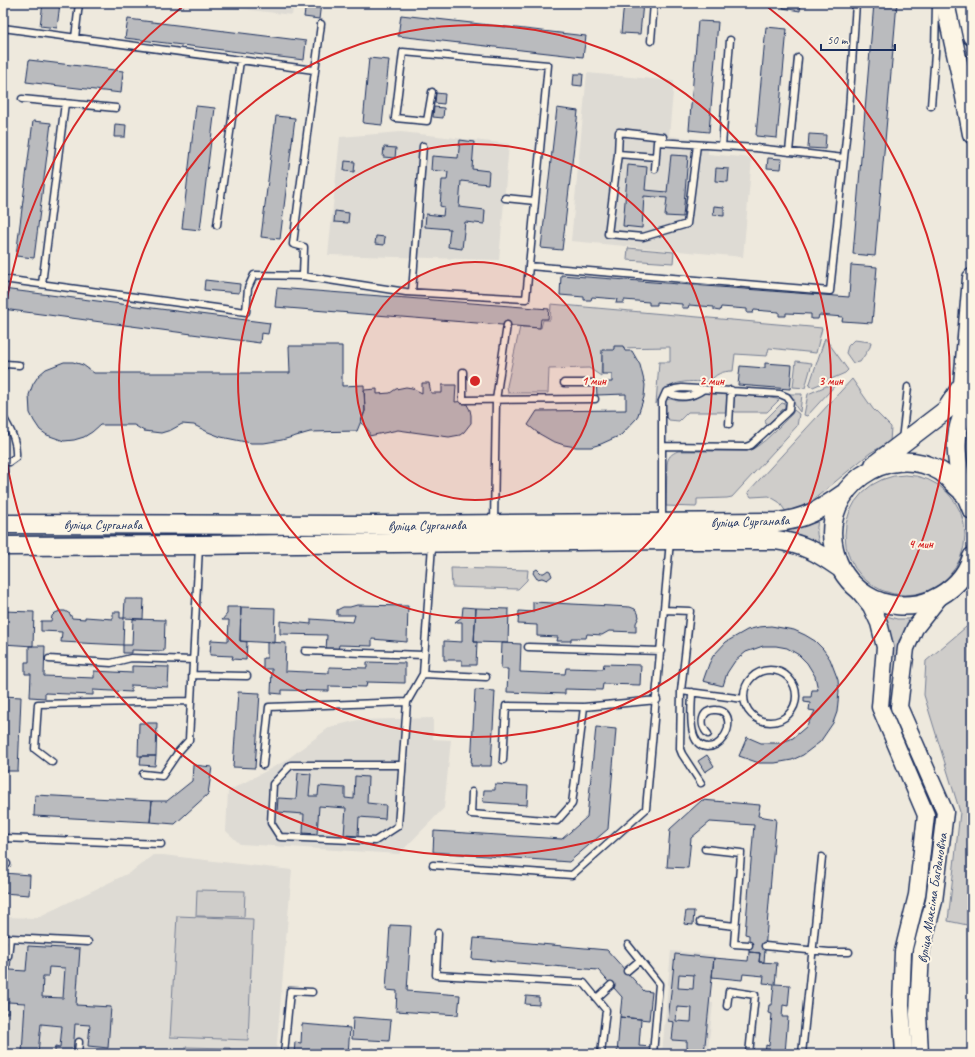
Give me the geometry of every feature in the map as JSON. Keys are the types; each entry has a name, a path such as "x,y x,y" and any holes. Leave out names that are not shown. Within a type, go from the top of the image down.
{"main road":[{"path":"945,3 972,134"},
{"path":"965,3 972,36"},
{"path":"972,278 963,384 946,410 925,427 902,442 860,476 843,494 834,514 832,529 832,543 835,556 840,568 848,580 860,591 882,602 900,605 928,602 941,595 966,576 972,557"},
{"path":"968,500 956,448 961,420 972,401"},
{"path":"860,476 874,468 887,464 902,462 920,463 941,472 968,500"},
{"name":"вуліца Сурганава","path":"3,524 389,526 777,522 792,521 828,505 843,494"},
{"name":"вуліца Сурганава","path":"3,546 199,546 776,540 791,542 812,550 840,568"},
{"name":"вуліца Максіма Багдановіча","path":"860,591 871,606 879,623 885,647 880,707 926,815 917,895 903,952 901,1005 904,1054"},
{"name":"вуліца Максіма Багдановіча","path":"920,1054 918,1014 921,951 934,901 945,812 899,707 906,648 914,628 941,595"}],"lane":[{"path":"75,38 80,3"},
{"path":"651,41 654,3"},
{"path":"529,266 830,291 844,158 856,3"},
{"path":"931,106 935,53 936,3"},
{"path":"303,276 304,247 293,244 321,24"},
{"path":"3,28 314,70"},
{"path":"722,146 730,40"},
{"path":"3,279 246,312 248,288 254,275 303,276 412,292 526,299 548,65 403,52 395,118 427,122 432,92"},
{"path":"789,152 798,58"},
{"path":"217,225 240,61"},
{"path":"22,99 116,108"},
{"path":"42,284 65,103"},
{"path":"663,142 663,137 619,132 618,154 608,234 643,237 687,224 697,145"},
{"path":"655,169 657,142 756,148 844,158"},
{"path":"412,292 423,146"},
{"path":"618,154 656,157"},
{"path":"504,198 535,201"},
{"path":"510,298 510,306"},
{"path":"494,524 496,400 508,326"},
{"path":"3,367 6,364 19,365"},
{"path":"463,372 463,400 595,399"},
{"path":"564,383 592,383"},
{"path":"902,442 908,387"},
{"path":"662,446 746,447 751,445 789,410 790,401 783,394 731,390 682,388 666,392 662,401 662,446 662,522"},
{"path":"729,424 731,390"},
{"path":"3,417 17,446 16,457 9,462 3,462"},
{"path":"433,866 572,875 646,809 657,700 670,540"},
{"path":"402,765 291,765 273,784 271,823 280,837 375,841 398,826 402,765 406,702 423,674 432,543"},
{"path":"143,774 162,776 179,751 189,740 199,546"},
{"path":"664,610 690,611 681,691 680,749 701,783"},
{"path":"528,647 661,651"},
{"path":"305,651 424,655"},
{"path":"49,659 111,663 131,658 193,660"},
{"path":"770,669 787,675 793,682 796,690 794,705 789,714 774,722 766,722 751,714 746,707 744,699 744,690 754,675 761,671 770,669"},
{"path":"423,674 486,678"},
{"path":"192,675 247,676"},
{"path":"681,691 744,699"},
{"path":"692,692 691,728 695,738 700,744 707,747 714,746 721,741 728,733 728,719 722,712 717,710 710,711 705,714 702,720 702,725 708,734"},
{"path":"502,760 506,706 584,707 657,700"},
{"path":"52,762 35,749 38,704 191,701"},
{"path":"263,765 269,707 406,702"},
{"path":"472,792 471,814 556,821 572,804 584,707"},
{"path":"3,838 161,844"},
{"path":"705,849 741,853 734,944 749,945"},
{"path":"802,1054 822,857"},
{"path":"700,922 735,926"},
{"path":"438,933 436,975 584,983 606,1010 602,1054"},
{"path":"8,956 6,938 88,942"},
{"path":"628,945 659,984 653,1054"},
{"path":"765,946 849,952"},
{"path":"627,971 640,960"},
{"path":"597,998 611,985"},
{"path":"284,1054 290,991 312,992"},
{"path":"727,1006 729,991 755,995 749,1054"},
{"path":"78,1054 79,1042"}],"shaded area":[{"path":"193,3 294,3 292,15"},
{"path":"587,73 674,81 669,136 708,140 708,154 752,158 743,257 571,241"},
{"path":"401,132 509,144 499,260 328,255 340,137"},
{"path":"628,248 674,252 673,263 627,260"},
{"path":"551,304 822,328 816,353 769,348 767,356 735,354 733,371 720,374 709,382 685,382 671,386 660,396 656,404 659,362 670,362 670,347 614,348 613,352 602,352 601,376 589,368 549,369 548,393 508,393 507,386 520,327 541,328 543,320 550,320"},
{"path":"825,338 848,370 845,373 813,387 809,386"},
{"path":"854,340 871,342 870,347 860,362 853,363 846,353 848,346"},
{"path":"796,361 812,363 805,388 793,387"},
{"path":"852,379 873,409 891,427 890,442 870,453 807,505 789,516 779,502 769,496 751,497 748,492"},
{"path":"840,380 807,416 804,415 808,394"},
{"path":"705,392 725,394 727,396 726,412 688,412 679,421 669,420 665,416 666,400 689,400 696,398"},
{"path":"736,394 769,396 770,398 779,400 767,412 735,412 733,410 734,397"},
{"path":"790,394 802,394 800,412 796,407"},
{"path":"782,403 785,404 785,407 769,423 766,424 765,420"},
{"path":"794,410 799,414 797,426 732,497 697,499 696,507 666,506 667,464 668,459 672,455 678,451 748,451 760,445 792,414"},
{"path":"905,475 928,480 938,485 947,493 955,502 960,512 965,535 960,558 955,568 947,577 938,585 928,590 905,595 882,590 872,585 863,577 855,568 850,558 845,535 850,512 855,502 863,493 872,485 882,480"},
{"path":"819,516 817,531 820,546 804,538 787,534 787,529"},
{"path":"499,531 499,537 3,536 3,532"},
{"path":"451,568 528,570 527,580 518,589 452,587"},
{"path":"883,615 897,619 916,619 899,640 897,656 891,656 890,635"},
{"path":"972,622 972,926 948,921 960,812 924,695 926,661"},
{"path":"433,718 433,739 451,740 444,808 399,854 240,844 226,831 228,791 285,761 330,727 358,720"},
{"path":"153,855 292,870 276,1054 3,1054 3,917 36,918 131,872"},
{"path":"197,890 245,891 244,917 196,916"},
{"path":"177,916 253,919 248,1040 170,1037"},
{"path":"671,951 714,955 709,1002 713,1003 708,1049 712,1050 711,1054 662,1054"},
{"path":"186,1047 230,1048 230,1054 186,1054"}],"building":[{"path":"43,3 60,3 57,28 40,26"},
{"path":"306,3 321,3 319,19 304,17"},
{"path":"624,3 643,3 640,34 621,33"},
{"path":"784,3 801,3 800,11 783,8"},
{"path":"874,3 897,3 875,256 853,254"},
{"path":"401,15 586,36 583,57 398,36"},
{"path":"128,19 306,41 304,60 125,38"},
{"path":"698,21 718,22 709,132 689,130"},
{"path":"766,27 787,29 777,138 756,136"},
{"path":"369,58 389,60 382,125 363,123"},
{"path":"29,60 123,71 121,93 26,82"},
{"path":"574,74 583,74 582,86 573,85"},
{"path":"436,93 445,94 444,104 435,103"},
{"path":"196,106 215,108 200,230 182,228"},
{"path":"434,107 444,108 443,118 433,117"},
{"path":"557,108 578,111 562,250 541,248"},
{"path":"276,116 295,118 280,239 261,237"},
{"path":"33,121 51,123 34,258 16,256"},
{"path":"115,124 126,125 125,137 114,137"},
{"path":"809,134 826,135 825,149 808,148"},
{"path":"460,140 474,142 472,169 489,171 488,184 461,181 459,207 485,210 484,224 465,222 462,249 448,247 450,229 425,227 426,214 443,216 444,207 440,206 442,180 447,180 448,172 431,170 432,156 458,158"},
{"path":"384,147 396,148 395,158 383,157"},
{"path":"671,155 688,156 683,217 665,216 667,198 644,196 642,228 623,226 628,165 647,167 645,190 667,192"},
{"path":"768,158 782,159 781,169 767,168"},
{"path":"345,161 355,162 354,172 344,171"},
{"path":"716,168 729,169 728,182 715,181"},
{"path":"714,206 724,207 724,216 713,215"},
{"path":"335,211 349,213 348,223 334,222"},
{"path":"376,236 385,237 384,245 375,244"},
{"path":"851,265 877,267 872,323 842,321 843,317 819,315 818,319 811,319 811,314 786,313 786,316 779,316 779,312 754,310 753,313 747,313 747,309 721,307 720,311 714,310 714,307 689,305 688,308 682,308 682,304 657,302 657,305 649,305 649,302 624,300 624,303 616,303 617,299 592,297 591,300 584,300 584,297 560,295 561,275 849,297"},
{"path":"205,280 240,284 239,293 204,290"},
{"path":"277,288 549,309 548,319 541,319 540,328 275,307"},
{"path":"3,289 270,323 268,334 261,333 260,343 3,309"},
{"path":"289,346 342,346 342,386 364,385 365,411 357,431 310,432 282,440 264,443 251,443 221,437 194,425 182,424 161,433 144,431 134,425 100,425 84,437 64,441 47,435 40,430 30,413 29,395 33,384 39,375 46,369 64,362 73,362 83,365 94,373 290,373"},
{"path":"614,346 623,346 625,351 632,351 640,365 645,385 644,397 637,418 621,435 591,447 576,447 552,441 528,425 537,411 626,410 626,394 597,395 596,382 612,382 612,374 602,374 602,350 614,350"},
{"path":"765,363 792,365 790,389 738,385 740,366 765,368"},
{"path":"422,383 429,383 431,393 442,393 442,385 456,385 455,402 465,401 471,415 471,423 464,432 460,435 449,437 398,430 369,436 369,431 361,422 365,411 364,390 377,389 377,394 390,393 396,389 406,387 422,393"},
{"path":"537,569 541,573 548,570 552,576 547,580 542,578 537,579 533,573"},
{"path":"125,599 144,599 143,619 124,618"},
{"path":"533,602 630,607 635,609 639,617 636,623 636,632 609,631 602,635 587,634 586,638 571,638 571,641 557,641 558,637 537,636 537,625 518,624 519,611 533,612"},
{"path":"357,605 408,606 407,642 372,639 372,646 339,645 338,651 326,650 327,635 280,634 280,621 311,624 311,619 353,622 355,615 337,615 337,610 343,607"},
{"path":"227,607 241,607 240,641 247,642 246,660 232,659 233,656 210,655 211,640 228,641 229,620 222,620 227,614"},
{"path":"241,607 275,608 274,643 240,641"},
{"path":"463,607 476,608 474,642 477,642 476,665 462,665 462,660 444,660 444,641 462,642 462,622 455,622 462,617"},
{"path":"476,608 509,609 508,643 474,642"},
{"path":"3,611 34,612 33,646 3,644"},
{"path":"60,611 65,611 70,614 72,618 85,619 85,617 113,619 113,612 120,612 120,618 124,618 123,645 61,642 62,632 41,631 41,621 51,621 52,616"},
{"path":"133,619 165,620 164,651 132,650 132,653 123,653 123,645 132,645"},
{"path":"771,626 794,630 815,641 830,659 838,680 839,692 837,712 833,723 820,742 803,755 792,760 775,763 759,763 739,756 747,737 761,743 780,743 793,738 807,726 815,711 809,710 810,703 804,702 804,697 811,697 812,690 818,690 815,676 807,663 799,655 787,648 763,646 746,652 735,661 727,673 723,686 703,681 713,656 726,642 747,630"},
{"path":"267,642 286,643 285,671 329,673 329,667 367,668 367,662 405,663 405,683 367,682 366,687 329,686 329,691 282,690 282,694 271,693 272,669 263,669 263,658 267,658"},
{"path":"502,643 521,644 520,672 565,674 566,668 603,669 604,664 641,665 640,685 603,684 602,690 565,689 565,694 507,692 508,669 501,669"},
{"path":"29,646 45,646 44,676 94,678 94,671 132,673 132,666 169,667 168,687 131,685 131,692 93,690 93,695 45,693 45,698 30,697 31,674 25,674 25,662 29,662"},
{"path":"475,690 495,691 491,766 471,766"},
{"path":"238,692 260,693 255,768 233,767"},
{"path":"3,696 21,697 18,771 3,771"},
{"path":"139,723 157,723 156,756 138,756"},
{"path":"596,727 616,729 608,829 569,862 433,852 434,831 562,839 587,817"},
{"path":"707,755 714,766 705,772 698,761"},
{"path":"141,756 156,756 155,766 140,765"},
{"path":"193,765 212,767 208,794 175,824 150,822 152,801 167,801 192,781"},
{"path":"298,773 311,774 309,796 318,796 319,786 345,788 345,798 354,799 355,776 368,777 367,803 386,805 385,819 359,817 358,836 344,835 346,808 319,806 317,834 303,833 304,814 277,812 278,798 296,799"},
{"path":"495,784 528,786 527,805 483,802 484,790 495,790"},
{"path":"35,795 152,801 150,822 34,816"},
{"path":"702,800 760,805 758,816 776,819 764,962 759,962 760,953 749,952 749,935 745,934 754,825 710,822 691,838 688,868 667,867 670,829"},
{"path":"3,873 30,875 29,895 3,893"},
{"path":"686,911 694,911 693,925 684,924"},
{"path":"390,925 411,926 407,991 460,995 458,1015 396,1011 397,991 386,990"},
{"path":"474,938 607,950 644,991 652,992 649,1020 620,1017 622,997 598,970 472,959"},
{"path":"28,946 80,949 76,1005 111,1007 108,1048 88,1046 90,1025 75,1024 73,1054 55,1054 22,1054 25,1003 8,1002 8,1013 3,1013 3,958 11,958 10,970 26,971","holes":["49,967 65,968 63,998 42,997 43,977 48,977","41,1024 62,1026 60,1047 55,1046 55,1054 38,1053"]},
{"path":"749,952 760,953 759,962 777,963 775,984 790,985 788,1006 783,1005 782,1017 788,1017 785,1053 765,1054 766,1045 769,1046 772,1014 768,1013 769,1005 772,1005 774,984 763,983 764,976 743,974 742,980 712,977 714,958 748,961"},
{"path":"675,954 714,958 704,1054 692,1054 692,1049 687,1048 687,1041 672,1040 674,1022 668,1021","holes":["679,974 694,975 693,989 678,988","677,1007 692,1008 691,1022 676,1021"]},
{"path":"526,996 539,997 539,1005 525,1004"},
{"path":"353,1017 391,1020 389,1041 352,1039"},
{"path":"620,1017 641,1019 639,1046 652,1047 652,1054 617,1054"},
{"path":"302,1024 350,1028 348,1054 294,1054 295,1042 301,1043"}]}
